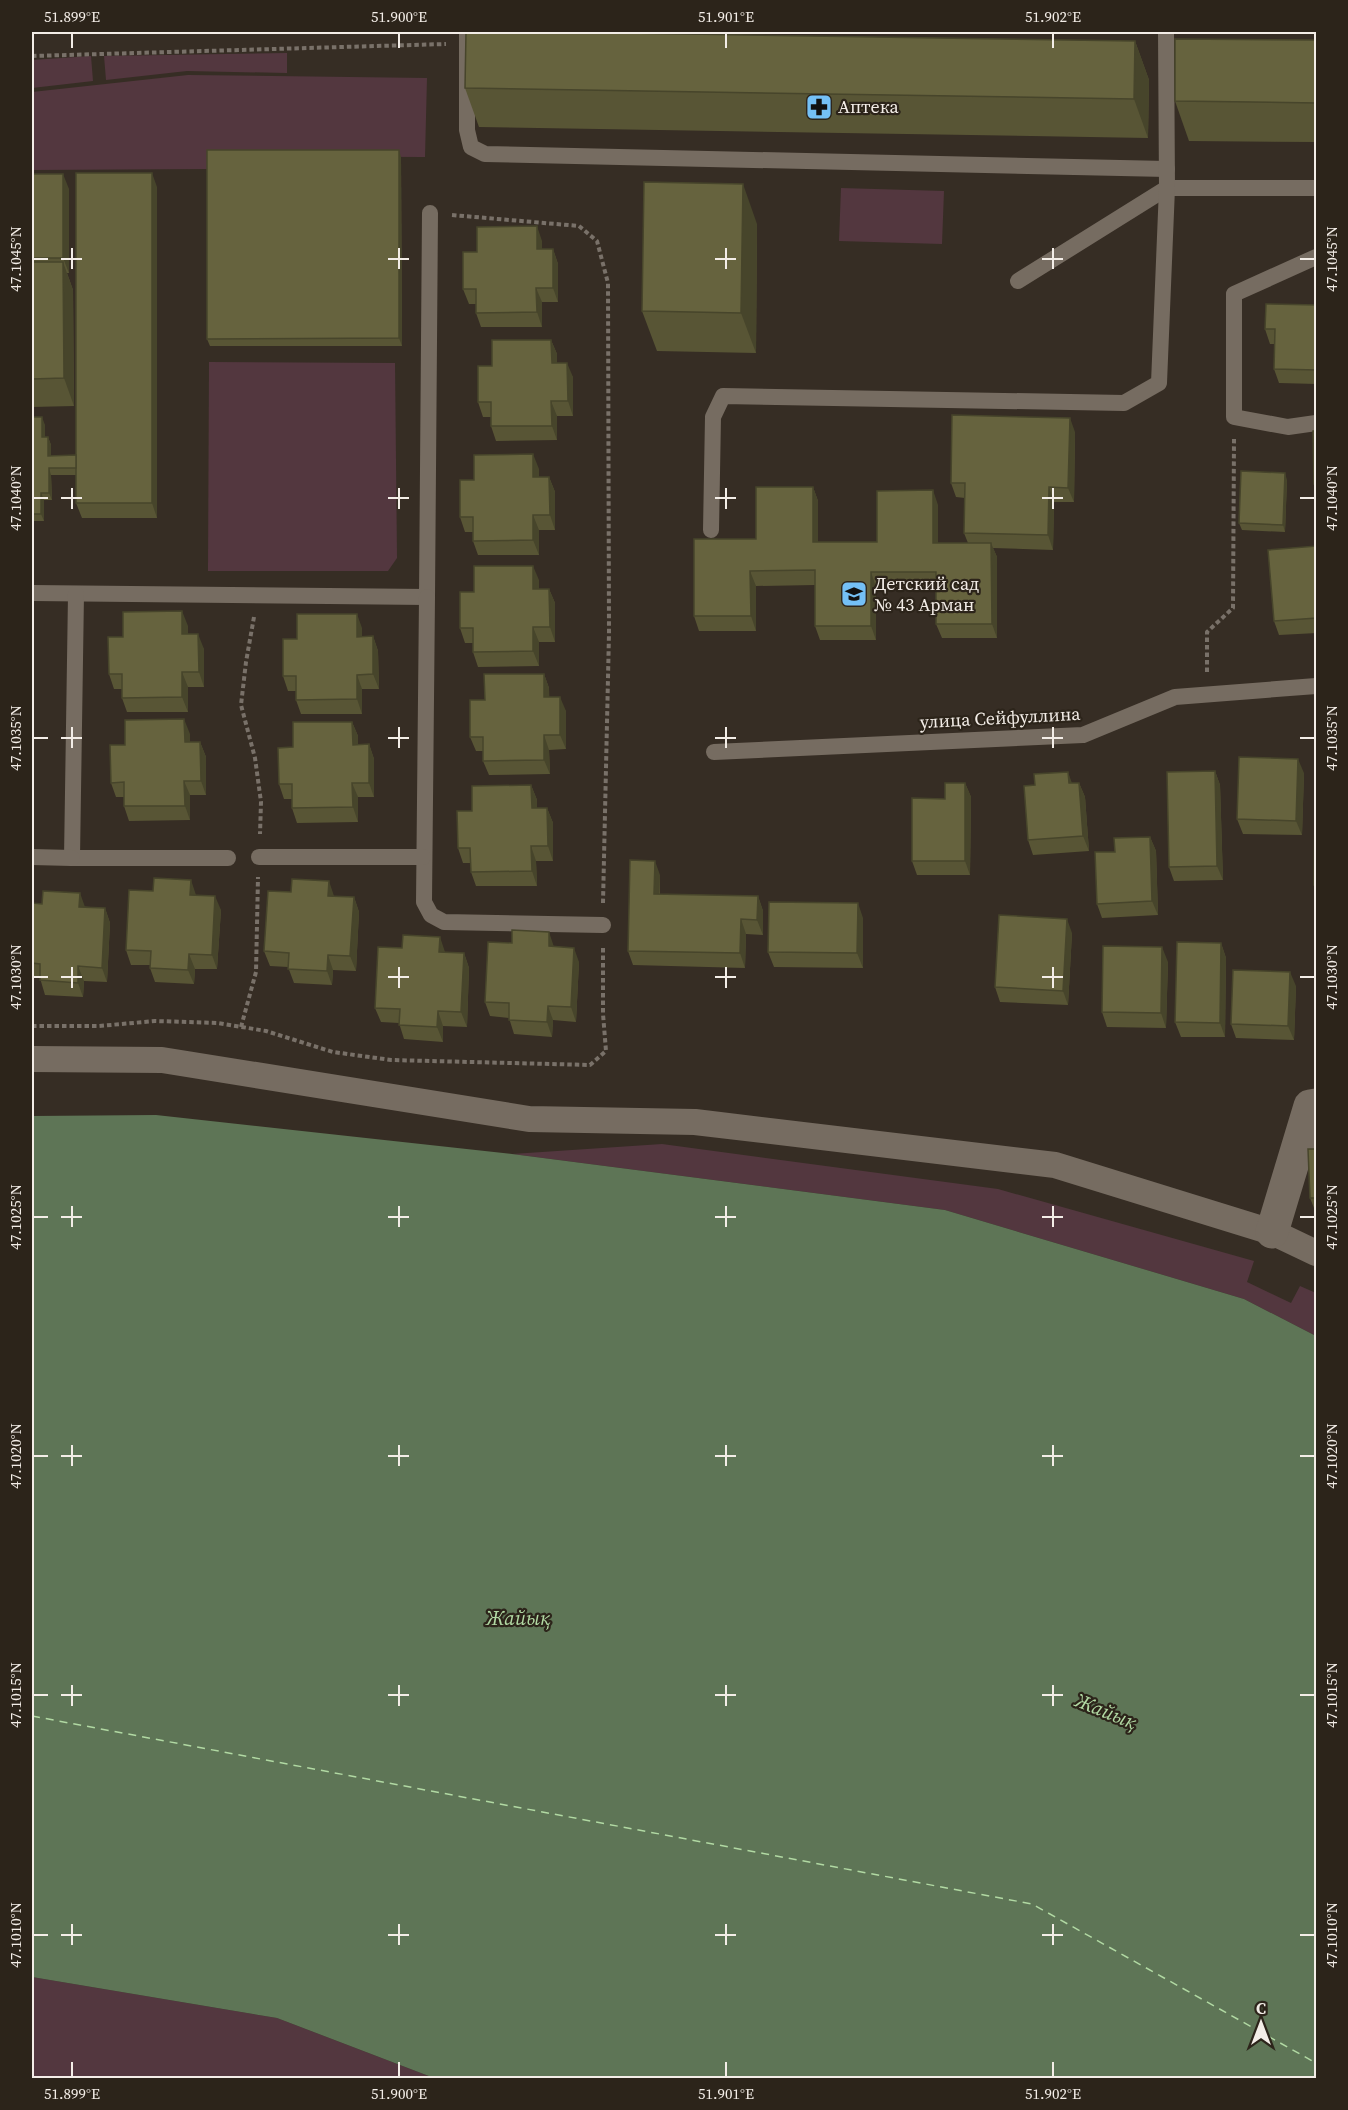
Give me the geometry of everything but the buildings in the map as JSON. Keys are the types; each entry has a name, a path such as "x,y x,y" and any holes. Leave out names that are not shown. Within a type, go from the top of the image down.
{"street":[{"path":"32,1059 162,1060 529,1119 695,1122 1055,1165 1272,1232 1317,1253"},
{"path":"1272,1232 1310,1106 1317,1105"}],"lane":[{"path":"711,530 713,417 723,396 1124,403 1159,382 1167,188 1166,32"},
{"path":"467,37 467,130 471,147 485,154 1167,170"},
{"path":"1018,280 1167,188 1317,188"},
{"path":"430,213 424,902 431,915 444,922 603,926"},
{"path":"1317,257 1234,294 1234,417 1288,427 1317,423"},
{"path":"32,593 427,597"},
{"path":"72,858 76,594"},
{"name":"улица Сейфуллина","path":"714,752 1083,735 1175,697 1317,686"},
{"path":"32,857 228,858"},
{"path":"259,857 423,857"}],"path":[{"path":"32,56 467,37"},
{"path":"32,1026 99,1026 155,1021 218,1023 266,1031 333,1052 391,1060 590,1065 606,1051 603,1014 603,926 609,633 608,283 597,241 579,226 430,213"},
{"path":"1207,694 1207,632 1233,608 1234,417"},
{"path":"241,1027 256,972 261,802 255,758 241,705 257,595"}],"shaded area":[{"path":"287,53 287,73 187,71 106,80 104,56"},
{"path":"91,56 93,81 32,88 32,60"},
{"path":"188,75 427,78 425,157 208,156 208,169 32,170 32,92"},
{"path":"841,188 944,191 942,244 839,241"},
{"path":"209,362 395,363 397,558 388,571 208,571"},
{"path":"662,1144 998,1189 1254,1261 1247,1282 1291,1303 1300,1286 1316,1293 1316,1336 1244,1299 945,1210 512,1154"},
{"path":"32,1977 277,2018 434,2078 32,2078"}],"water":[{"name":"Жайық","path":"156,1115 512,1154 945,1210 1244,1299 1316,1336 1316,2078 434,2078 277,2018 32,1977 32,1116"}],"ferry route":[{"path":"32,1716 1032,1904 1316,2063"}],"place":[{"name":"Аптека","path":"819,107"},
{"name":"Детский сад № 43 Арман","path":"854,594"}]}
